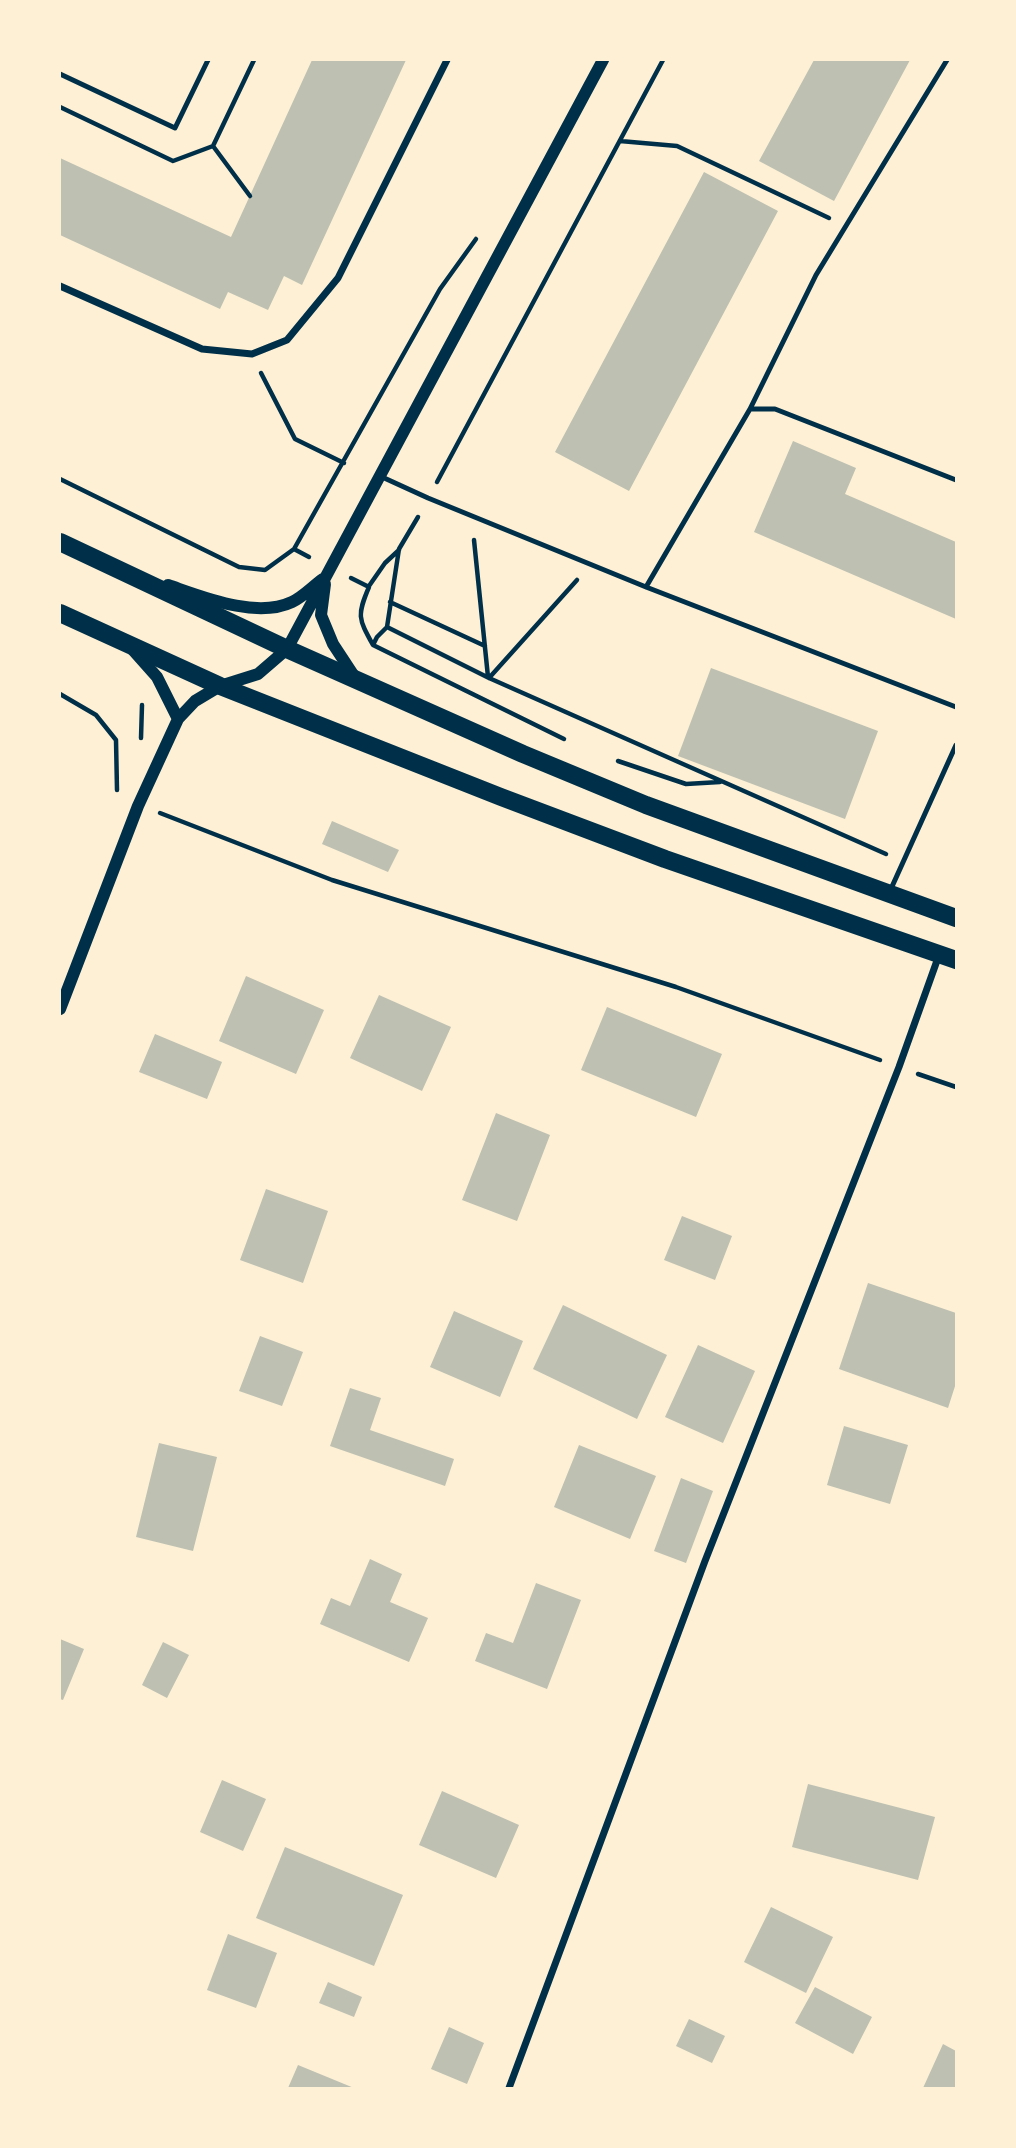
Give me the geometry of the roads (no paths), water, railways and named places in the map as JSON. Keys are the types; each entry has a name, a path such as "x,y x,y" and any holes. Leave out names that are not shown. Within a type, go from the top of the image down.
{"main road":[{"path":"60,542 287,649 523,754 646,805 957,918"},
{"path":"60,613 220,686 500,797 639,850 948,957"}],"street":[{"path":"60,286 202,349 252,354 287,340 338,278 447,60"},
{"path":"60,1009 138,806 178,719 195,701 220,686 258,674 287,649 603,60"},
{"path":"114,568 220,602 266,609 292,602 326,576"},
{"path":"326,576 321,615 333,644 357,679"},
{"path":"129,645 157,677 178,719"},
{"path":"509,2088 705,1561 899,1067 948,957"}],"lane":[{"path":"60,74 175,128 208,60"},
{"path":"646,587 750,409 816,275 947,60"},
{"path":"750,409 775,409 957,480"},
{"path":"379,475 428,498 646,587 957,707"},
{"path":"889,894 957,745"}]}
